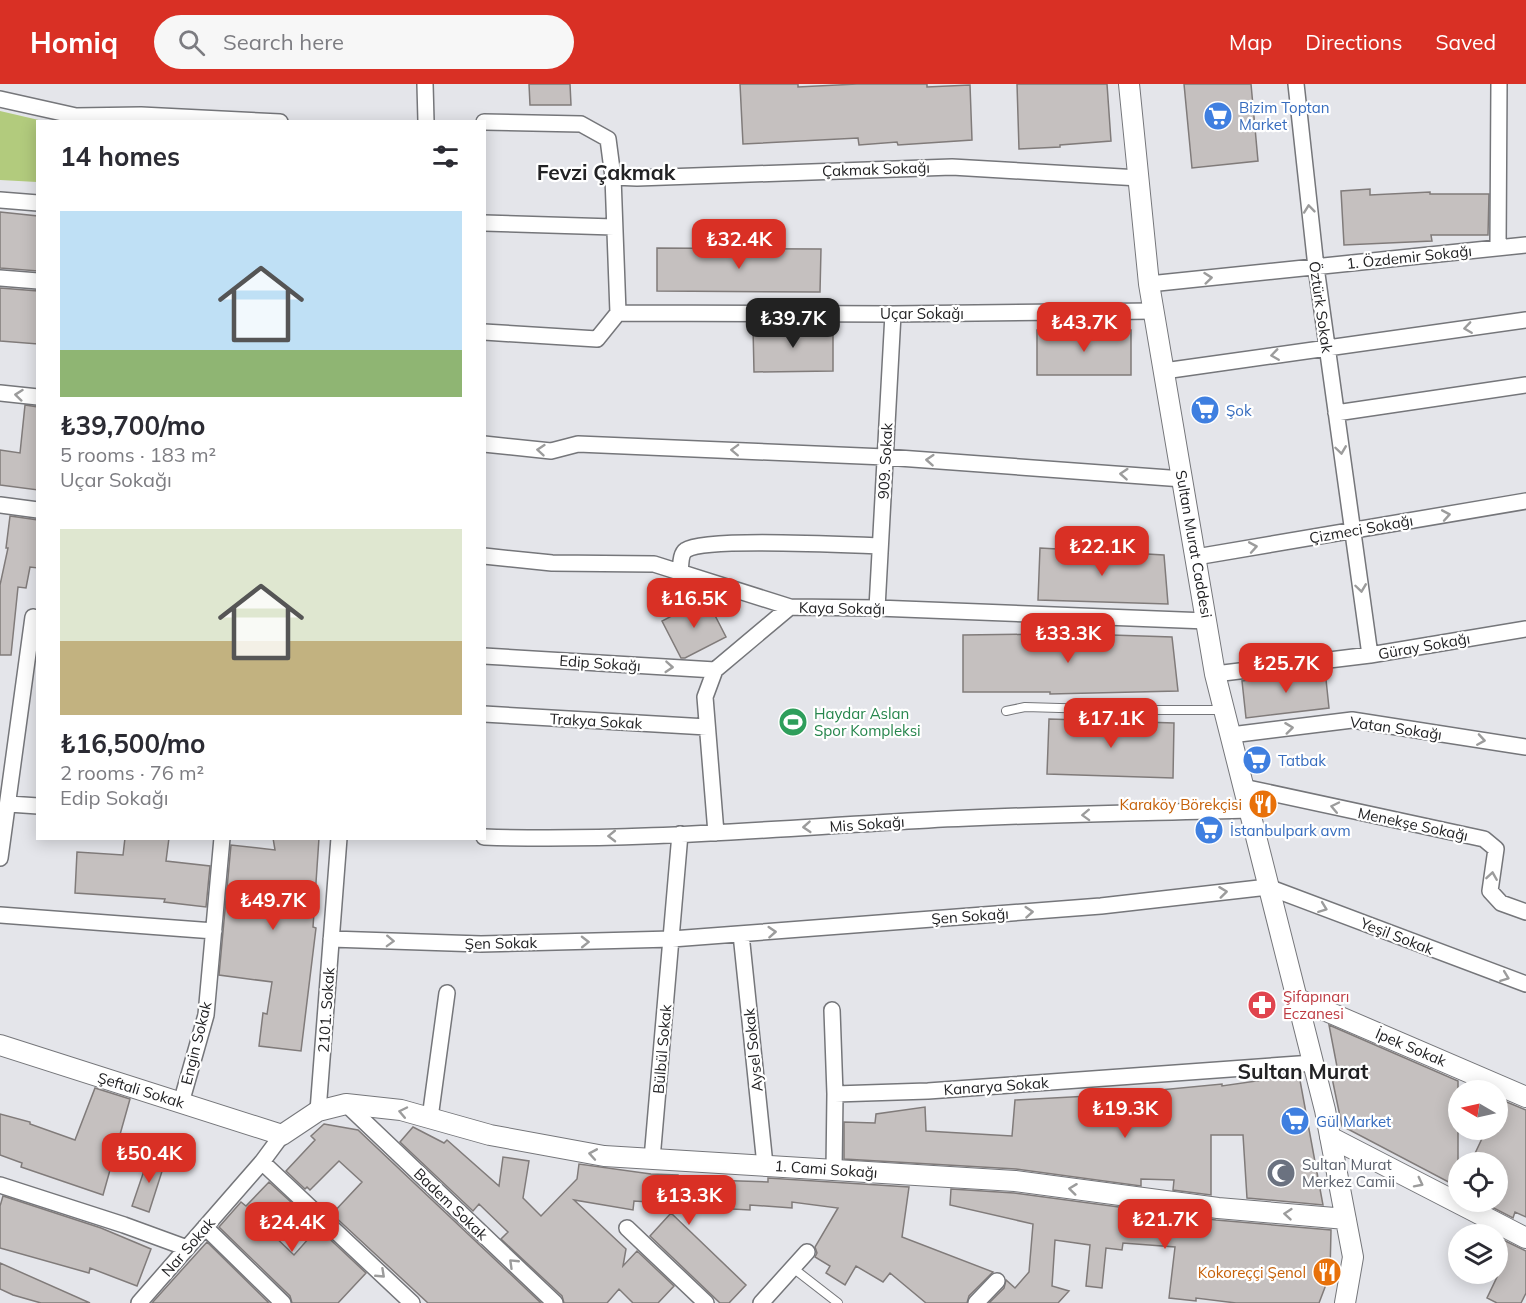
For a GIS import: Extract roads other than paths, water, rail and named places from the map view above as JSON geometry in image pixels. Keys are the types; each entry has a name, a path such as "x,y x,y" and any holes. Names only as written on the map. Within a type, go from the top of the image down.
{"street":[{"path":"425,84 426,120"},
{"name":"Sultan Murat Caddesi","path":"1129,84 1149,284 1215,674 1330,1137 1353,1257 1345,1303"},
{"name":"Öztürk Sokak","path":"1296,84 1316,267 1370,655"},
{"path":"1498,247 1499,84"},
{"path":"0,99 76,119 141,115 240,120"},
{"path":"486,122 581,124 608,139 613,177 618,313 597,339 486,332"},
{"name":"Çakmak Sokağı","path":"613,177 952,166 1138,178"},
{"path":"0,200 36,203"},
{"path":"486,223 614,227"},
{"name":"1. Özdemir Sokağı","path":"1149,284 1526,245"},
{"path":"0,278 36,281"},
{"name":"Uçar Sokağı","path":"618,313 893,314 1155,311"},
{"name":"909. Sokak","path":"877,608 893,314"},
{"path":"1164,371 1526,320"},
{"path":"1336,413 1526,385"},
{"path":"0,393 36,397"},
{"path":"486,444 551,451 578,444 885,456 1183,479"},
{"name":"Çizmeci Sokağı","path":"1196,557 1526,501"},
{"path":"0,506 36,510"},
{"path":"680,572 683,554 686,550 704,544 880,546"},
{"name":"Kaya Sokağı","path":"486,556 552,563 654,564 790,607 877,608 1207,621"},
{"path":"716,833 705,697 716,670 790,607"},
{"path":"0,858 32,676 35,618"},
{"name":"Güray Sokağı","path":"1215,674 1370,655 1526,629"},
{"name":"Edip Sokağı","path":"486,656 716,670"},
{"name":"Trakya Sokak","path":"486,714 707,727"},
{"name":"Vatan Sokağı","path":"1231,735 1352,720 1526,747"},
{"name":"Menekşe Sokağı","path":"1244,787 1484,839 1496,849 1490,891 1501,903 1526,912"},
{"path":"9,804 36,806"},
{"name":"Mis Sokağı","path":"486,837 716,833 930,820 1249,810"},
{"name":"Bülbül Sokak","path":"652,1159 680,834"},
{"name":"Engin Sokak","path":"181,1103 206,1015 222,840"},
{"name":"2101. Sokak","path":"318,1111 339,840"},
{"name":"Şen Sokağı","path":"672,939 1101,906 1268,887"},
{"name":"Yeşil Sokak","path":"1268,887 1526,984"},
{"path":"0,915 213,931"},
{"name":"Aysel Sokak","path":"741,934 765,1165"},
{"name":"Şen Sokak","path":"331,939 481,944 672,939"},
{"path":"430,1118 447,993"},
{"name":"İpek Sokak","path":"1296,998 1526,1097"},
{"path":"832,1010 835,1094 834,1170"},
{"name":"Şeftali Sokak","path":"0,1045 282,1135"},
{"name":"Kanarya Sokak","path":"835,1094 928,1091 1313,1063"},
{"name":"1. Cami Sokağı","path":"282,1135 318,1111 346,1104 401,1110 490,1135 604,1156 1015,1181 1218,1208 1346,1220"},
{"name":"Badem Sokak","path":"346,1104 555,1303"},
{"name":"Nar Sokak","path":"139,1303 262,1162 282,1135"},
{"path":"1330,1137 1526,1238"},
{"path":"262,1162 412,1303"},
{"path":"0,1185 187,1248"},
{"path":"205,1227 284,1303"},
{"path":"627,1228 706,1303"},
{"path":"761,1303 807,1252"},
{"path":"976,1303 997,1281"}],"lane":[{"path":"1006,711 1026,707 1224,710"},
{"path":"793,1268 838,1303"}],"place":[{"name":"Bizim Toptan Market","path":"1218,116"},
{"name":"Şok","path":"1205,410"},
{"name":"Haydar Aslan Spor Kompleksi","path":"793,722"},
{"name":"Tatbak","path":"1257,760"},
{"name":"Karaköy Börekçisi","path":"1263,804"},
{"name":"İstanbulpark avm","path":"1209,830"},
{"name":"Şifapınarı Eczanesi","path":"1262,1005"},
{"name":"Gül Market","path":"1295,1121"},
{"name":"Sultan Murat Merkez Camii","path":"1281,1173"},
{"name":"Kokoreççi Şenol","path":"1327,1272"}],"district":[{"name":"Fevzi Çakmak","path":"606,172"},
{"name":"Sultan Murat","path":"1303,1071"}]}
